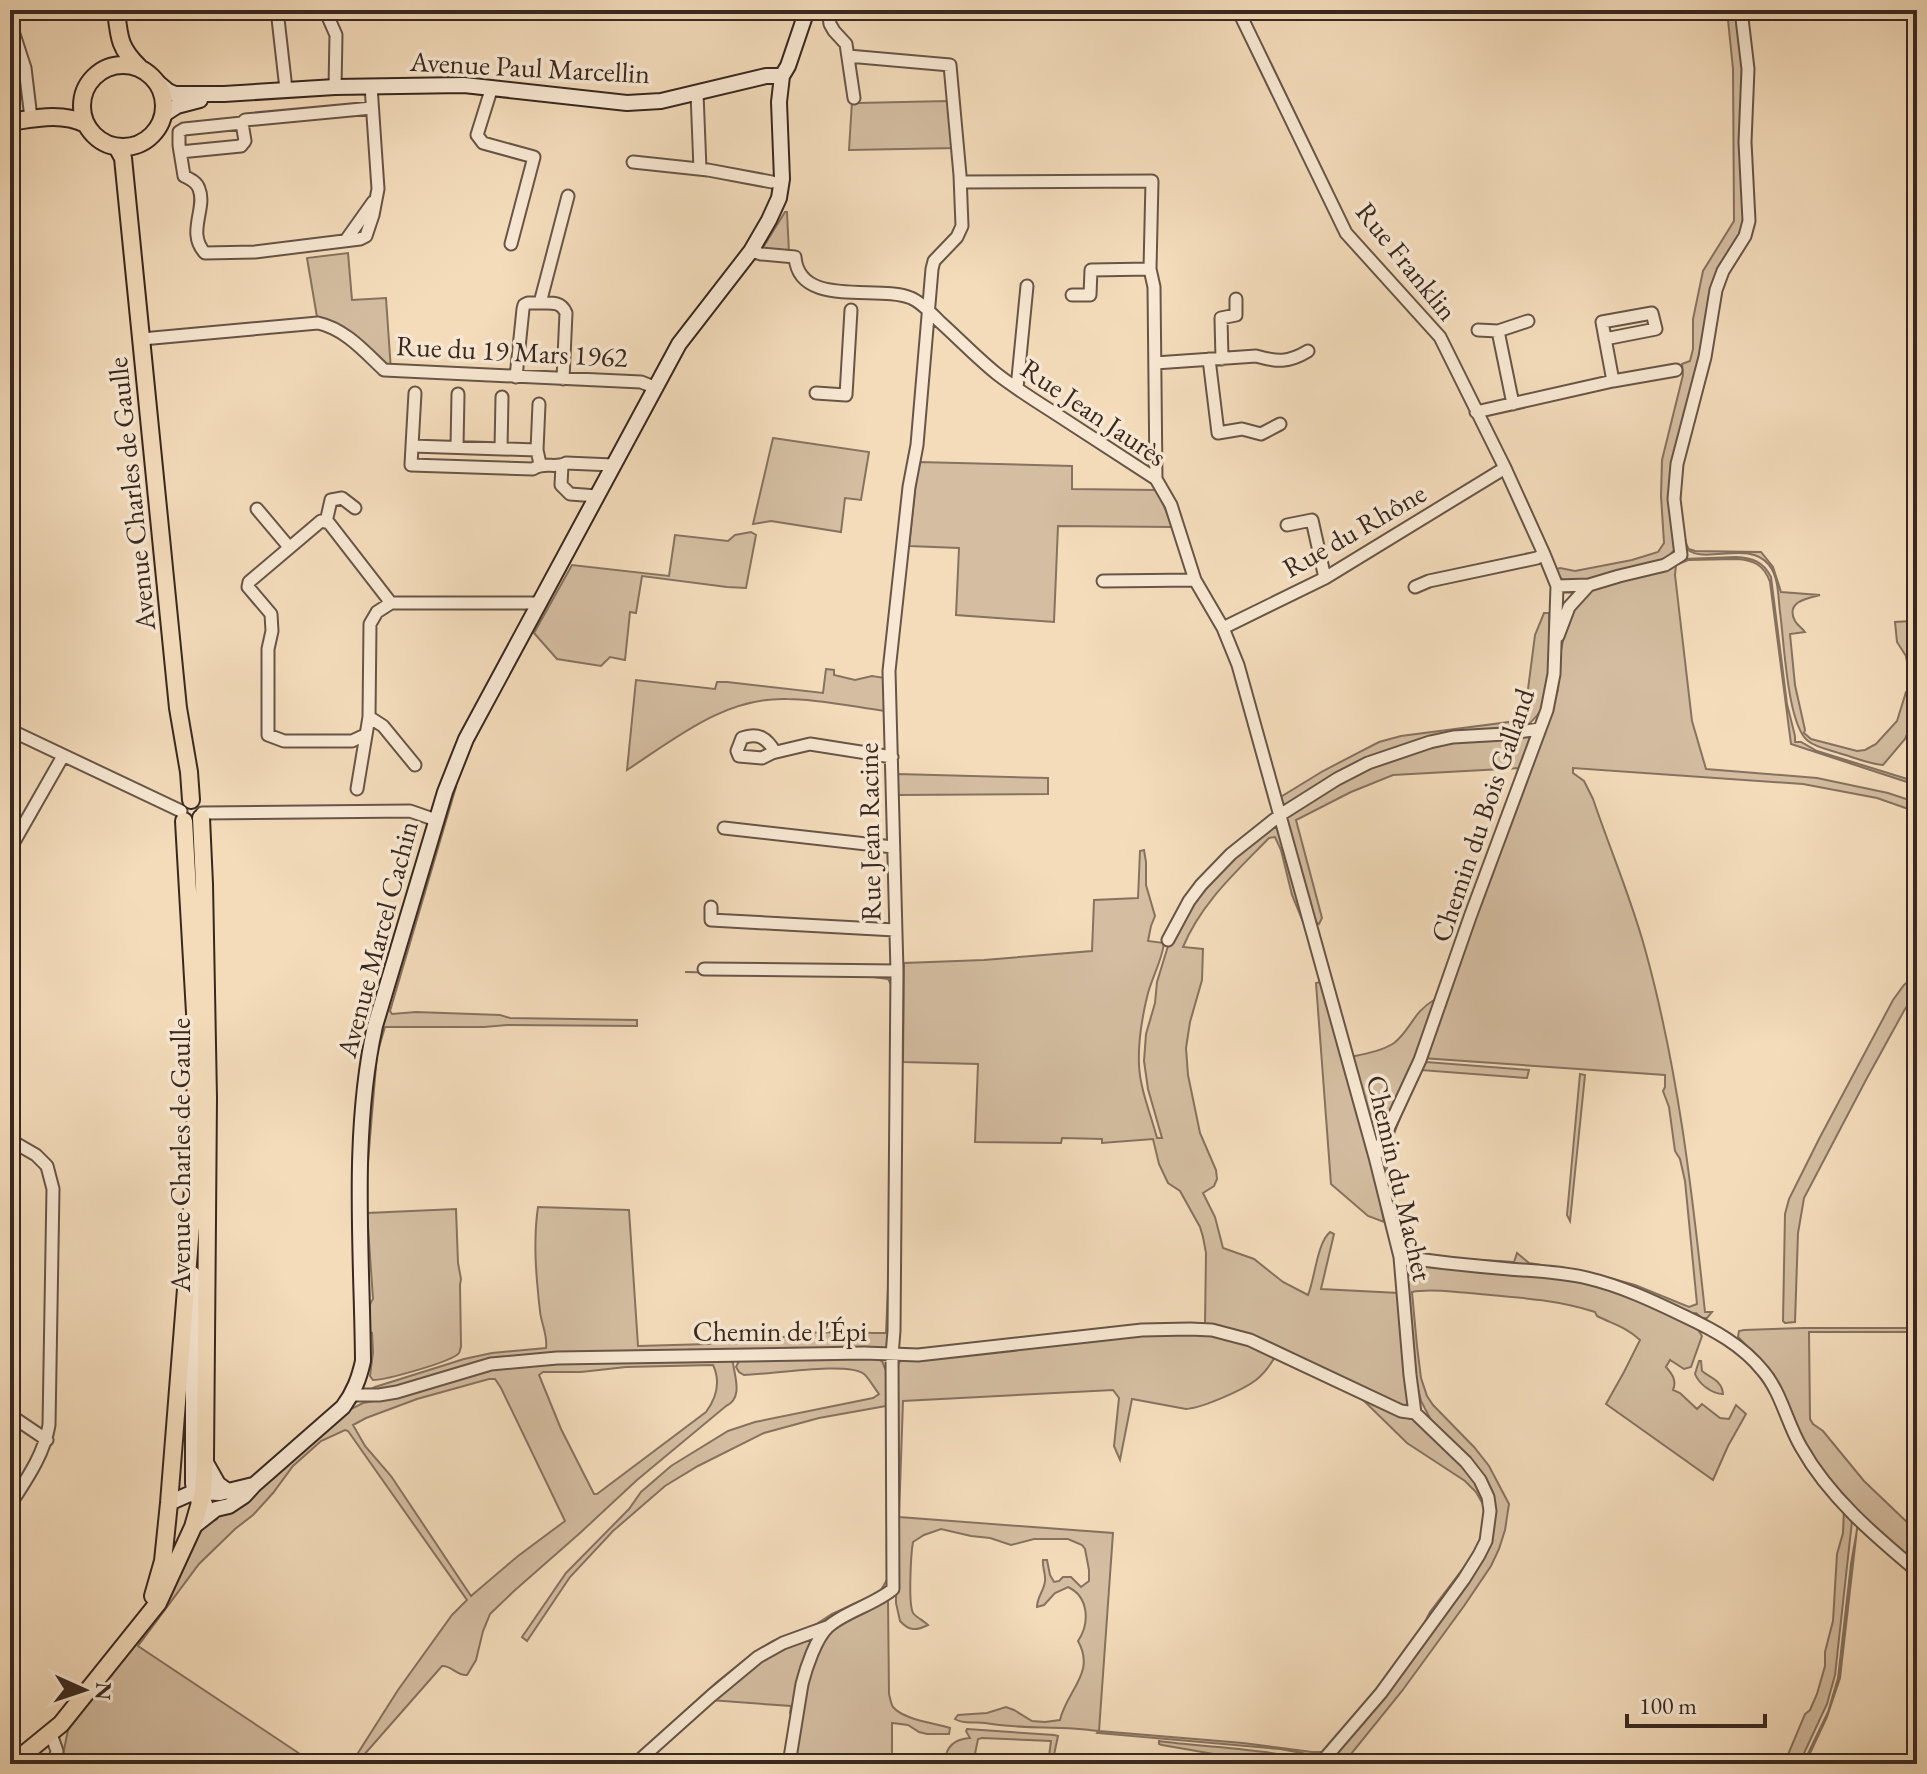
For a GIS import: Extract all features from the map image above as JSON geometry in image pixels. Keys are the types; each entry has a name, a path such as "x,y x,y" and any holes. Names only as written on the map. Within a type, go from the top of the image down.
{"main road":[{"path":"87,86 82,98 86,124 107,145 125,146 151,137 158,128 163,115 163,98 156,81 125,54 116,10"},
{"path":"107,68 114,55 118,29"},
{"path":"10,122 59,111 71,105 95,75 107,68 129,65 140,68"},
{"path":"31,118 60,116 86,124"},
{"name":"Avenue Charles de Gaulle","path":"125,146 125,182 178,708 189,772 192,813 195,1144 169,1503"},
{"name":"Avenue Charles de Gaulle","path":"192,813 204,884 208,1098 205,1461 199,1495"},
{"path":"12,1764 61,1724 158,1603 193,1527 199,1495"},
{"path":"144,1620 163,1561 169,1503"}],"street":[{"path":"277,10 286,89"},
{"path":"325,10 336,35 335,87"},
{"name":"Avenue Marcel Cachin","path":"193,1527 216,1509 229,1506 244,1496 343,1407 359,1380 363,1361 361,1146 368,1064 375,1026 445,792 466,739 654,387 679,344 751,251 769,220 779,198 782,179 779,102 782,76 807,10"},
{"path":"828,10 830,24 846,44 854,98"},
{"name":"Rue Franklin","path":"1238,10 1346,233 1440,337 1505,468 1557,586"},
{"path":"1557,586 1589,585 1665,565 1681,555 1674,499 1677,464 1705,357 1716,290 1723,271 1745,236 1749,221 1745,142 1748,69 1741,10"},
{"path":"10,22 25,68 31,118"},
{"name":"Rue Jean Racine","path":"828,1627 893,1589 892,1355 897,971 889,671 909,487 917,445 932,269 934,261 957,237 962,226 950,65 848,56"},
{"name":"Avenue Paul Marcellin","path":"156,81 175,94 464,85 627,103 661,101 766,76 782,76"},
{"path":"371,86 378,189 366,236 361,241 346,240 255,252 205,253 198,246 199,189 194,181 184,176 179,132 242,123 245,120 372,108"},
{"path":"492,87 477,135 483,143 534,157 511,244"},
{"path":"697,93 700,169"},
{"name":"Avenue Paul Marcellin","path":"163,115 177,106 224,94"},
{"path":"180,155 241,146 245,141 242,123"},
{"path":"633,162 700,169 772,182"},
{"path":"961,182 1152,181 1150,269 1154,287 1156,479"},
{"path":"540,303 568,196"},
{"path":"346,240 376,198"},
{"name":"Rue Jean Jaurès","path":"751,251 795,257 795,266 808,282 851,301 898,295 912,298 997,374 1156,479 1171,505 1195,580 1223,628 1238,665 1280,815"},
{"path":"1072,295 1090,295 1091,270 1150,269"},
{"path":"1017,388 1027,286"},
{"path":"1236,299 1236,315 1221,318 1216,359 1218,433 1242,429 1261,434 1280,424"},
{"path":"816,393 846,395 851,301"},
{"path":"516,377 524,305 540,303 559,304 566,313 563,379"},
{"path":"1478,330 1498,331 1528,321"},
{"name":"Rue du 19 Mars 1962","path":"142,339 318,323 350,338 384,370 641,382 654,387"},
{"path":"1498,331 1513,404"},
{"path":"1605,339 1613,381"},
{"path":"1155,363 1256,356 1283,361 1308,351"},
{"path":"1476,412 1676,370"},
{"path":"415,393 411,465 533,469 540,464 613,465"},
{"path":"457,447 458,394"},
{"path":"501,449 502,397"},
{"path":"539,404 537,450 540,464"},
{"path":"412,446 537,450"},
{"path":"562,465 561,485 570,494 597,496"},
{"name":"Rue du Rhône","path":"1223,628 1325,578 1505,468"},
{"path":"326,522 331,500 342,498 355,508"},
{"path":"257,509 289,547"},
{"path":"1287,525 1312,520 1325,578"},
{"path":"365,735 352,741 284,741 268,735 271,614 248,587 249,582 321,521 329,523 391,603"},
{"path":"1415,587 1544,554"},
{"path":"1103,581 1195,580"},
{"path":"1555,644 1569,607 1589,585"},
{"name":"Chemin du Bois Galland","path":"1375,1157 1420,1060 1551,697 1557,586"},
{"path":"357,789 369,717 370,624 377,612 391,603 538,603"},
{"path":"369,717 383,726 415,765"},
{"path":"1168,940 1189,901 1231,854 1280,815 1337,779 1368,763 1430,742 1539,729"},
{"path":"10,730 192,813 410,811 436,820"},
{"path":"775,752 810,744 892,757"},
{"path":"10,849 63,756"},
{"name":"Chemin du Machet","path":"1280,815 1400,1257 1415,1413"},
{"path":"724,828 893,847"},
{"path":"711,907 711,920 895,930"},
{"path":"704,969 897,971"},
{"path":"10,1140 36,1155 47,1166 53,1189 50,1417 47,1440 10,1505"},
{"name":"Avenue Charles de Gaulle","path":"191,1226 199,1495"},
{"path":"1400,1257 1587,1278 1617,1286 1708,1327 1740,1348 1764,1372 1774,1387 1794,1434 1817,1472 1855,1518 1917,1571"},
{"name":"Chemin de l'Épi","path":"352,1395 397,1392 491,1364 557,1358 864,1353 918,1355 1142,1330 1212,1330 1250,1340 1401,1411 1415,1413"},
{"path":"1320,1764 1381,1693 1464,1579 1486,1541 1490,1511 1480,1480 1466,1462 1415,1413"},
{"path":"10,1415 47,1440"},
{"path":"205,1461 218,1484 229,1492"},
{"name":"Avenue Marcel Cachin","path":"169,1503 254,1485"},
{"path":"199,1495 216,1509"},
{"path":"635,1764 758,1657 783,1643 828,1627"},
{"path":"789,1764 805,1673 828,1627"},
{"path":"51,1734 57,1751 54,1764"},
{"path":"10,1752 28,1752"}],"shaded area":[{"path":"1727,10 1738,10 1743,50 1745,225 1725,259 1703,358 1686,413 1675,549 1666,560 1594,579 1566,582 1558,576 1557,569 1575,571 1632,560 1658,552 1664,543 1662,460 1683,375 1682,364 1690,361 1693,349 1693,319 1703,271 1734,221 1733,69"},
{"path":"857,100 858,103 948,101 956,148 849,150 852,101"},
{"path":"785,212 789,252 762,249"},
{"path":"348,253 352,300 386,298 391,371 350,338 318,323 307,258"},
{"path":"773,438 869,452 861,500 845,498 841,532 771,521 753,524"},
{"path":"918,462 1072,466 1072,489 1157,490 1173,527 1058,526 1054,622 956,615 959,548 909,546"},
{"path":"1679,486 1683,529 1689,549 1761,552 1773,567 1781,592 1820,595 1795,605 1795,621 1805,632 1790,634 1804,733 1811,739 1857,751 1865,750 1876,744 1897,721 1906,692 1912,690 1906,656 1897,642 1895,622 1912,621 1914,599 1917,599 1917,709 1905,739 1883,765 1820,747 1808,741 1801,732 1791,700 1775,575 1760,557 1737,553 1701,554 1691,552 1684,546 1678,508"},
{"path":"751,532 756,535 746,588 642,576 636,613 630,612 625,660 610,657 601,666 557,659 534,633 572,565 669,576 675,535 728,541 735,535"},
{"path":"1742,557 1756,561 1768,572 1771,577 1787,704 1795,742 1917,782 1917,812 1877,798 1803,784 1573,768 1573,773 1584,781 1593,799 1633,911 1657,994 1682,1129 1705,1312 1712,1312 1707,1318 1636,1291 1413,1253 1402,1244 1384,1175 1391,1133 1420,1063 1529,1070 1527,1078 1421,1070 1392,1139 1387,1168 1388,1190 1403,1239 1415,1250 1449,1258 1514,1262 1517,1253 1529,1263 1595,1274 1635,1285 1689,1307 1697,1304 1685,1181 1675,1151 1669,1107 1663,1091 1665,1075 1422,1058 1553,708 1570,612 1594,587 1683,559","holes":["1688,560 1753,562 1761,568 1770,582 1791,744 1913,784 1912,801 1817,778 1706,769 1692,721 1676,565"]},
{"path":"1544,613 1549,613 1549,682 1545,702 1525,727 1428,737 1289,807 1281,808 1279,798 1379,742 1401,736 1524,720 1535,635"},
{"path":"826,669 834,670 834,675 855,680 872,676 885,678 885,711 799,699 764,700 722,712 702,722 627,770 636,680 715,689 717,682 727,682 823,693"},
{"path":"1530,737 1520,768 1393,775 1296,820 1322,918 1319,924 1313,920 1286,816 1359,770 1429,746 1458,740"},
{"path":"897,774 1048,778 1048,794 898,795"},
{"path":"453,786 456,787 390,1011 392,1014 416,1012 510,1018 637,1020 637,1026 385,1027 377,1054 368,1162 377,1043"},
{"path":"1278,822 1374,1172 1384,1222 1368,1216 1331,1184 1316,983 1321,982 1275,837 1269,838 1221,888 1200,916 1183,947 1203,949 1202,980 1186,1048 1188,1075 1200,1133 1216,1170 1214,1186 1203,1193 1215,1217 1223,1248 1254,1259 1283,1282 1308,1295 1319,1252 1330,1232 1334,1234 1321,1289 1399,1293 1410,1401 1405,1407 1205,1324 1206,1253 1203,1237 1180,1191 1168,1183 1153,1139 1102,1143 1102,1139 1062,1138 1061,1143 975,1142 978,1064 903,1062 904,963 1092,951 1094,900 1138,898 1140,851 1144,850 1146,885 1155,916 1148,941 1164,943 1145,1005 1139,1065 1157,1138 1162,1138 1148,1089 1144,1061 1146,1034 1168,946 1209,879"},
{"path":"685,972 892,976 894,1012 892,1332 887,1349 632,1353 489,1360 388,1389 373,1388 464,1359 546,1348 536,1272 538,1207 629,1210 638,1346 779,1339 815,1333 886,1333 890,1241 892,986 888,979 873,977"},
{"path":"1917,974 1917,993 1905,1009 1804,1198 1798,1233 1795,1322 1785,1323 1785,1214 1789,1199 1893,1000"},
{"path":"1434,1000 1415,1059 1382,1129 1370,1126 1350,1057 1394,1043 1421,1010"},
{"path":"1580,1074 1585,1075 1570,1221 1567,1215"},
{"path":"456,1209 461,1279 459,1353 404,1374 373,1380 370,1376 373,1352 369,1315 373,1299 367,1213"},
{"path":"1415,1263 1579,1280 1618,1291 1697,1328 1702,1336 1691,1367 1684,1369 1670,1360 1666,1367 1674,1380 1673,1390 1697,1409 1702,1404 1720,1418 1729,1419 1736,1405 1746,1414 1713,1480 1606,1404 1640,1340 1630,1332 1597,1316 1595,1312 1564,1304 1448,1291 1412,1292 1421,1378 1427,1396 1489,1466 1509,1504 1505,1530 1491,1566 1402,1691 1343,1764 1325,1764 1471,1576 1494,1509 1432,1422 1421,1401 1415,1377 1404,1273"},
{"path":"1917,1328 1917,1332 1809,1332 1810,1419 1864,1481 1917,1534 1917,1568 1886,1543 1816,1466 1787,1400 1759,1358 1738,1337 1739,1331 1744,1330"},
{"path":"1160,1333 1234,1340 1276,1355 1256,1380 1202,1405 1186,1409 1132,1399 1120,1460 1114,1446 1119,1398 1113,1390 903,1401 899,1517 1113,1533 1099,1731 1322,1752 1328,1749 1385,1681 1481,1541 1486,1522 1484,1506 1476,1492 1465,1481 1407,1443 1360,1397 1423,1423 1470,1469 1478,1481 1485,1497 1487,1529 1478,1555 1399,1666 1326,1753 1313,1756 1280,1749 955,1719 958,1715 987,1713 1006,1707 1032,1721 1060,1720 1084,1663 1078,1641 1086,1619 1084,1604 1068,1587 1037,1607 1045,1581 1043,1560 1047,1560 1054,1582 1071,1577 1081,1587 1089,1581 1085,1549 1068,1539 1034,1539 1011,1545 941,1529 924,1535 913,1542 911,1599 913,1613 928,1625 913,1629 900,1621 896,1603 899,1362 907,1358"},
{"path":"872,1357 882,1361 889,1378 890,1583 885,1593 835,1619 776,1643 632,1764 626,1764 753,1653 881,1590 888,1578 886,1406 819,1418 764,1433 665,1486 613,1531 570,1577 527,1641 522,1637 566,1573 629,1509 641,1492 671,1466 728,1431 755,1422 873,1398 879,1394 864,1374 855,1370 744,1375 736,1367 739,1361 754,1358"},
{"path":"711,1359 733,1363 737,1387 731,1402 637,1480 490,1614 476,1660 467,1675 442,1666 356,1764 351,1764 398,1690 452,1615 467,1600 348,1431 321,1441 293,1466 253,1515 199,1564 138,1646 315,1764 61,1764 68,1730 131,1649 201,1528 275,1477 351,1409 460,1375 511,1365","holes":["713,1365 717,1389 706,1412 594,1494 561,1429 539,1375 543,1372 626,1367","495,1379 501,1388 565,1521 471,1596 353,1425 417,1399"]},
{"path":"1699,1361 1702,1371 1718,1382 1723,1394 1710,1390 1700,1381 1695,1374"},
{"path":"1844,1508 1852,1521 1835,1675 1827,1704 1799,1764 1784,1764 1817,1694 1825,1666 1825,1652 1833,1621 1837,1554 1843,1533"},
{"path":"1857,1531 1840,1678 1827,1717 1803,1764 1828,1712 1838,1678"},
{"path":"888,1599 889,1694 892,1706 912,1718 950,1728 949,1734 927,1734 908,1725 892,1723 892,1764 795,1764 804,1695 820,1646 841,1622"},
{"path":"811,1638 813,1642 784,1764 791,1706 709,1700 763,1657"},
{"path":"967,1729 1058,1736 1052,1764 1048,1764 1051,1741 982,1738 978,1739 973,1764 947,1764 949,1747 970,1738"},
{"path":"1159,1741 1261,1751 1307,1764 1271,1764 1162,1745"}]}
